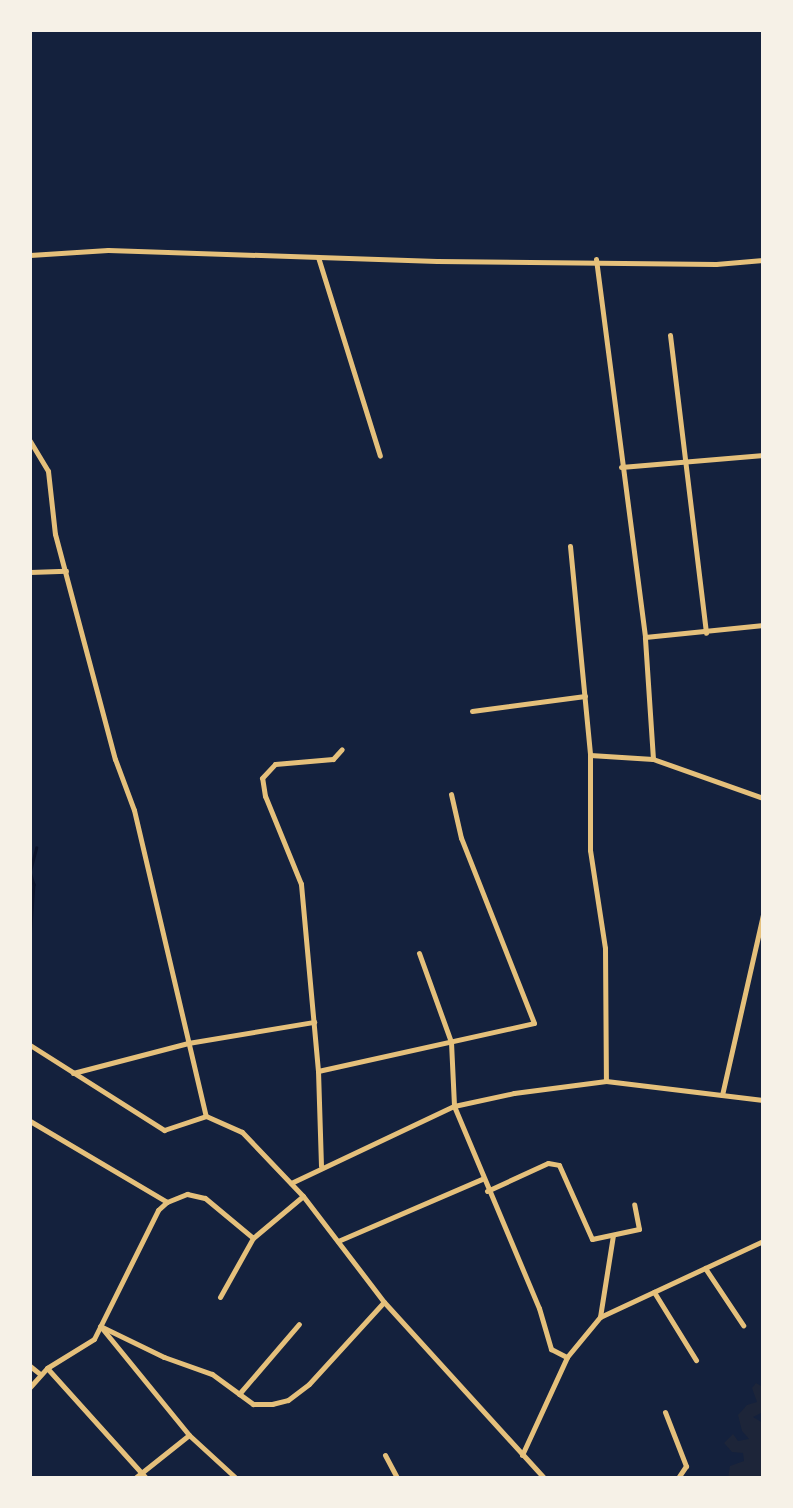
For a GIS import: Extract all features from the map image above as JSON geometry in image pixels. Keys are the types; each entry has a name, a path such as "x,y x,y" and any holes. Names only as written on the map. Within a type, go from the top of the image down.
{"street":[{"path":"30,255 108,250 318,257 596,259 682,264 763,260"},
{"path":"318,257 380,456"},
{"path":"596,259 645,638 653,759"},
{"path":"670,335 706,633"},
{"path":"30,441 48,471 55,534 115,759 134,810 206,1116"},
{"path":"621,467 683,460 763,456"},
{"path":"570,546 590,755 590,850 605,948 606,1081"},
{"path":"30,572 66,571"},
{"path":"645,638 763,625"},
{"path":"472,711 585,696"},
{"path":"321,1166 318,1071 301,884 265,796 262,778 275,764 333,759 342,749"},
{"path":"590,755 653,759 763,798"},
{"path":"318,1071 534,1023 461,838 451,794"},
{"path":"722,1095 763,915"},
{"path":"419,953 451,1041 454,1106 487,1191 539,1308 551,1349 567,1357"},
{"path":"73,1073 188,1044 314,1022"},
{"path":"30,1045 164,1130 206,1116 242,1132 303,1196 384,1302 544,1478"},
{"path":"291,1183 321,1166 454,1106 606,1081 763,1100"},
{"path":"30,1121 167,1202"},
{"path":"487,1191 548,1163 559,1165 592,1239 639,1229 634,1204"},
{"path":"338,1241 482,1179"},
{"path":"30,1387 47,1368 77,1353 94,1339 158,1210 167,1202 187,1194 205,1198 253,1238"},
{"path":"220,1297 253,1238 303,1196"},
{"path":"600,1317 613,1235"},
{"path":"522,1455 567,1357 600,1317 763,1241"},
{"path":"705,1268 743,1325"},
{"path":"654,1292 696,1360"},
{"path":"100,1326 164,1357 212,1374 253,1404 288,1401 333,1361 384,1302"},
{"path":"239,1394 299,1324"},
{"path":"100,1326 189,1435 236,1478"},
{"path":"30,1366 40,1374"},
{"path":"47,1368 144,1475"},
{"path":"665,1412 686,1466 678,1478"},
{"path":"135,1478 144,1475 189,1435"},
{"path":"385,1455 397,1478"}],"shaded area":[{"path":"756,1383 763,1387 763,1412 753,1417 763,1423 763,1478 728,1478 730,1466 744,1461 743,1453 732,1452 724,1443 733,1434 738,1441 749,1439 742,1431 738,1415 747,1405 757,1402 752,1388"}],"waterway":[{"path":"30,871 36,848"},
{"path":"30,872 34,884 30,940"}]}
